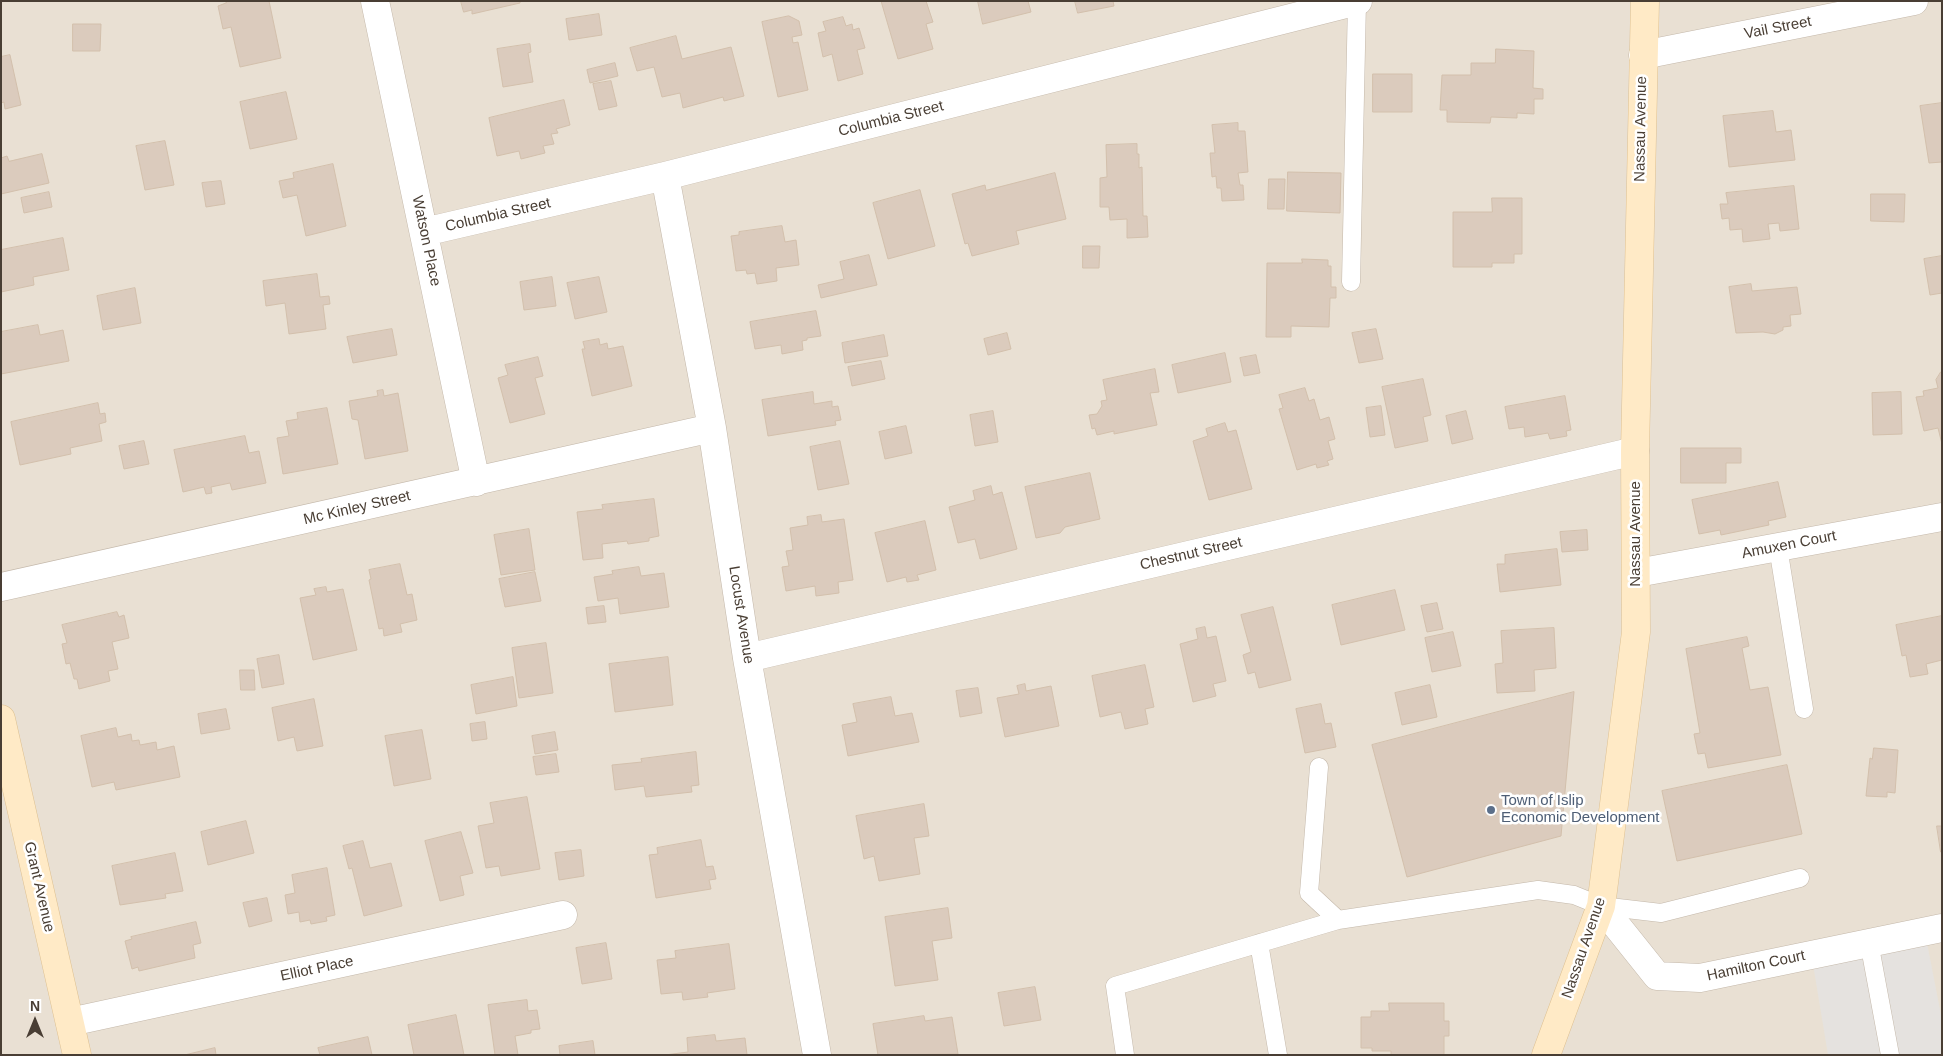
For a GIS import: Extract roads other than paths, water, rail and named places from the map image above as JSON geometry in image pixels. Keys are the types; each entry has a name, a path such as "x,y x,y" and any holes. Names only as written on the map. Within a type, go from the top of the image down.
{"street":[{"name":"Watson Place","path":"375,1 476,482"},
{"name":"Columbia Street","path":"424,232 665,176 1357,1"},
{"name":"Nassau Avenue","path":"1546,1055 1601,906 1636,632 1635,451 1644,1"},
{"name":"Vail Street","path":"1642,55 1914,1"},
{"name":"Locust Avenue","path":"665,176 712,428 747,658 817,1055"},
{"name":"Mc Kinley Street","path":"1,587 712,428"},
{"name":"Chestnut Street","path":"747,658 1635,451"},
{"name":"Amuxen Court","path":"1637,573 1942,517"},
{"name":"Grant Avenue","path":"1,719 77,1055"},
{"name":"Hamilton Court","path":"1601,906 1657,976 1700,978 1942,928"},
{"name":"Elliot Place","path":"70,1022 563,915"}],"lane":[{"path":"1351,282 1357,1"},
{"path":"1778,547 1804,709"},
{"path":"1319,767 1309,893 1338,920"},
{"path":"1125,1055 1115,986 1338,920 1538,890 1574,895 1601,906 1661,913 1800,878"},
{"path":"1869,942 1890,1055"},
{"path":"1259,943 1278,1055"}],"place":[{"name":"Town of Islip Economic Development","path":"1491,810"}]}
